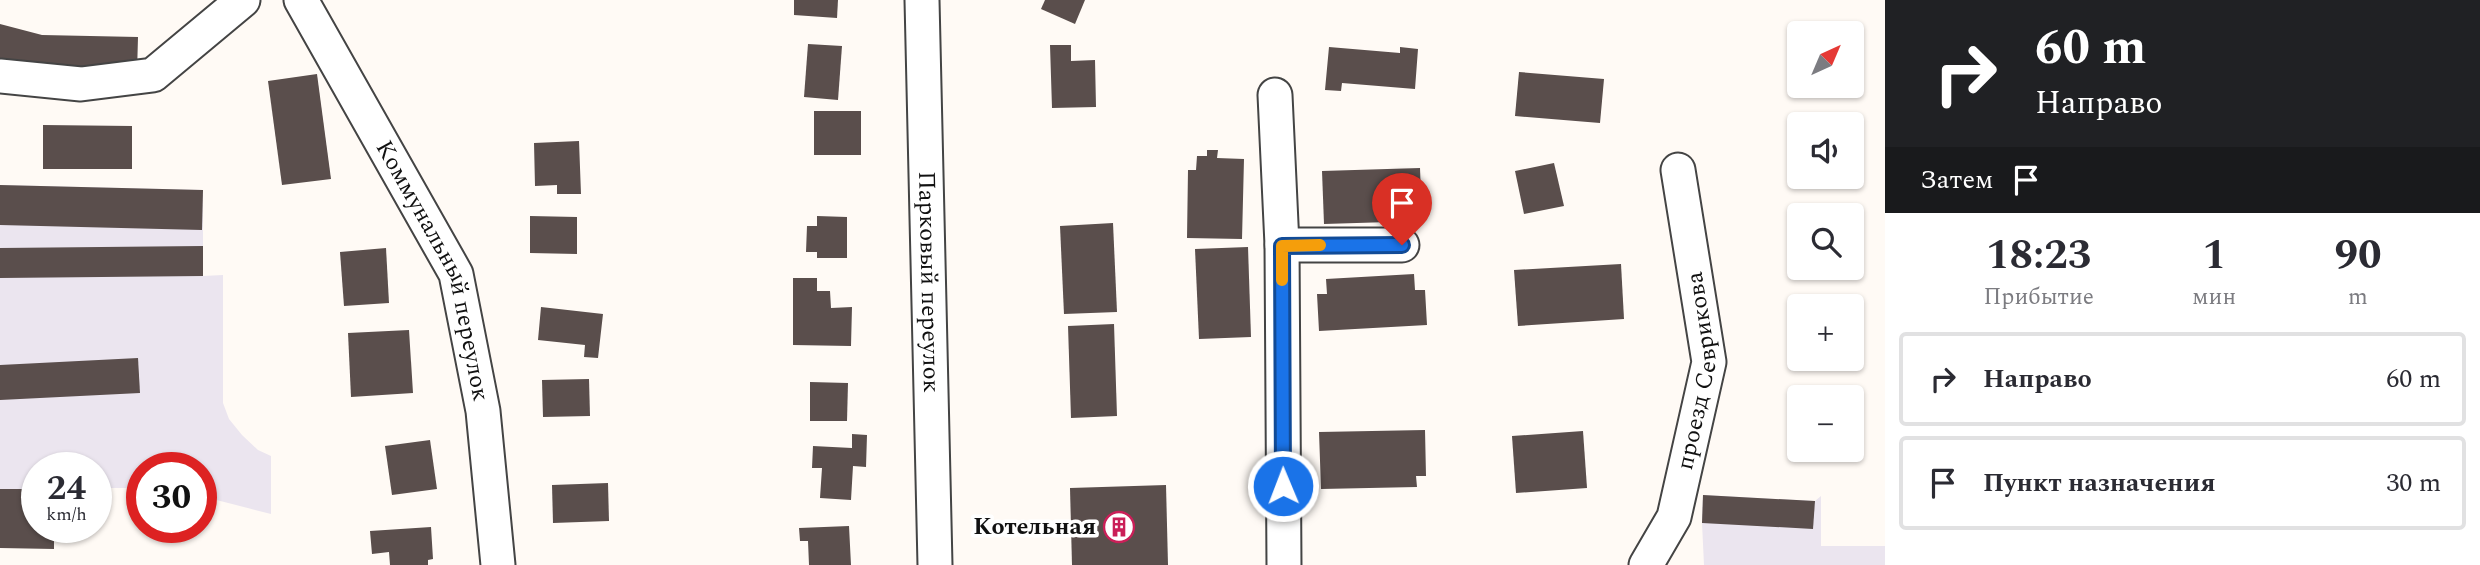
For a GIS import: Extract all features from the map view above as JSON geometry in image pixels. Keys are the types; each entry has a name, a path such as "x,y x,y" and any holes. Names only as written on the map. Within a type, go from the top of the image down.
{"street":[{"path":"0,76 81,84 153,75 243,0"},
{"name":"Коммунальный переулок","path":"301,0 456,274 483,411 498,565"},
{"name":"Парковый переулок","path":"922,0 935,565"},
{"path":"1275,95 1282,246 1284,565"},
{"name":"проезд Севрикова","path":"1646,565 1674,517 1709,362 1678,170"},
{"path":"1282,246 1402,245"}],"shaded area":[{"path":"0,185 203,190 203,276 223,275 223,403 229,419 242,435 258,450 271,456 271,514 217,500 217,452 126,452 126,488 112,488 112,452 21,452 21,489 0,489"},
{"path":"1703,495 1815,501 1821,496 1821,546 1885,546 1885,565 1704,565"}],"building":[{"path":"794,0 838,0 837,18 794,15"},
{"path":"1045,0 1085,0 1075,24 1041,9"},
{"path":"0,24 42,35 138,37 137,73 0,62"},
{"path":"808,44 842,46 838,100 804,97"},
{"path":"1050,45 1071,45 1071,61 1095,60 1096,107 1052,108"},
{"path":"1329,47 1400,53 1400,47 1418,49 1415,89 1342,83 1341,91 1325,90"},
{"path":"1519,72 1604,79 1600,123 1515,116"},
{"path":"317,74 331,179 282,185 268,81"},
{"path":"814,111 861,111 861,155 814,155"},
{"path":"43,125 132,126 132,169 43,169"},
{"path":"579,141 581,194 557,194 557,185 535,186 534,143"},
{"path":"1207,150 1218,150 1217,158 1244,159 1242,239 1187,238 1188,170 1196,170 1197,156 1207,156"},
{"path":"1554,163 1564,206 1524,214 1515,171"},
{"path":"1420,168 1422,221 1324,224 1322,171"},
{"path":"0,185 203,190 202,230 0,225"},
{"path":"530,216 577,217 577,254 530,253"},
{"path":"817,216 847,217 847,258 817,258 817,252 806,252 807,226 817,226"},
{"path":"1113,223 1117,312 1064,314 1060,226"},
{"path":"203,246 203,276 0,278 0,248"},
{"path":"1248,247 1251,337 1199,339 1195,249"},
{"path":"386,248 389,303 344,306 340,252"},
{"path":"1621,264 1624,319 1518,326 1514,270"},
{"path":"1414,274 1415,290 1425,290 1427,325 1319,331 1317,294 1327,294 1326,279"},
{"path":"793,278 817,278 817,291 830,291 831,308 852,307 851,346 793,345"},
{"path":"541,307 603,314 598,358 584,357 585,345 538,340"},
{"path":"1114,324 1117,416 1071,418 1068,326"},
{"path":"409,330 413,393 351,397 348,333"},
{"path":"138,358 140,393 0,400 0,365"},
{"path":"589,379 590,416 543,417 542,380"},
{"path":"810,382 848,383 847,421 810,421"},
{"path":"1425,430 1426,476 1416,476 1417,487 1321,489 1319,432"},
{"path":"1583,431 1587,488 1516,493 1512,436"},
{"path":"852,434 867,435 866,467 853,466 851,500 820,498 822,468 812,468 813,446 852,448"},
{"path":"430,440 437,489 392,495 385,446"},
{"path":"608,483 609,521 553,523 552,485"},
{"name":"Котельная","path":"1166,485 1168,565 1072,565 1070,488"},
{"path":"0,489 21,489 21,543 54,543 54,549 0,548"},
{"path":"1703,495 1815,501 1813,529 1702,523"},
{"path":"849,526 851,565 809,565 808,541 800,541 799,528"},
{"path":"431,527 433,559 428,560 428,565 390,565 389,552 372,554 370,531"}],"slow traffic":[{"path":"1282,280 1282,246 1320,245"}],"place":[{"name":"Котельная","path":"1119,527"}],"route":[{"path":"1283,486 1282,246 1402,245"}]}
